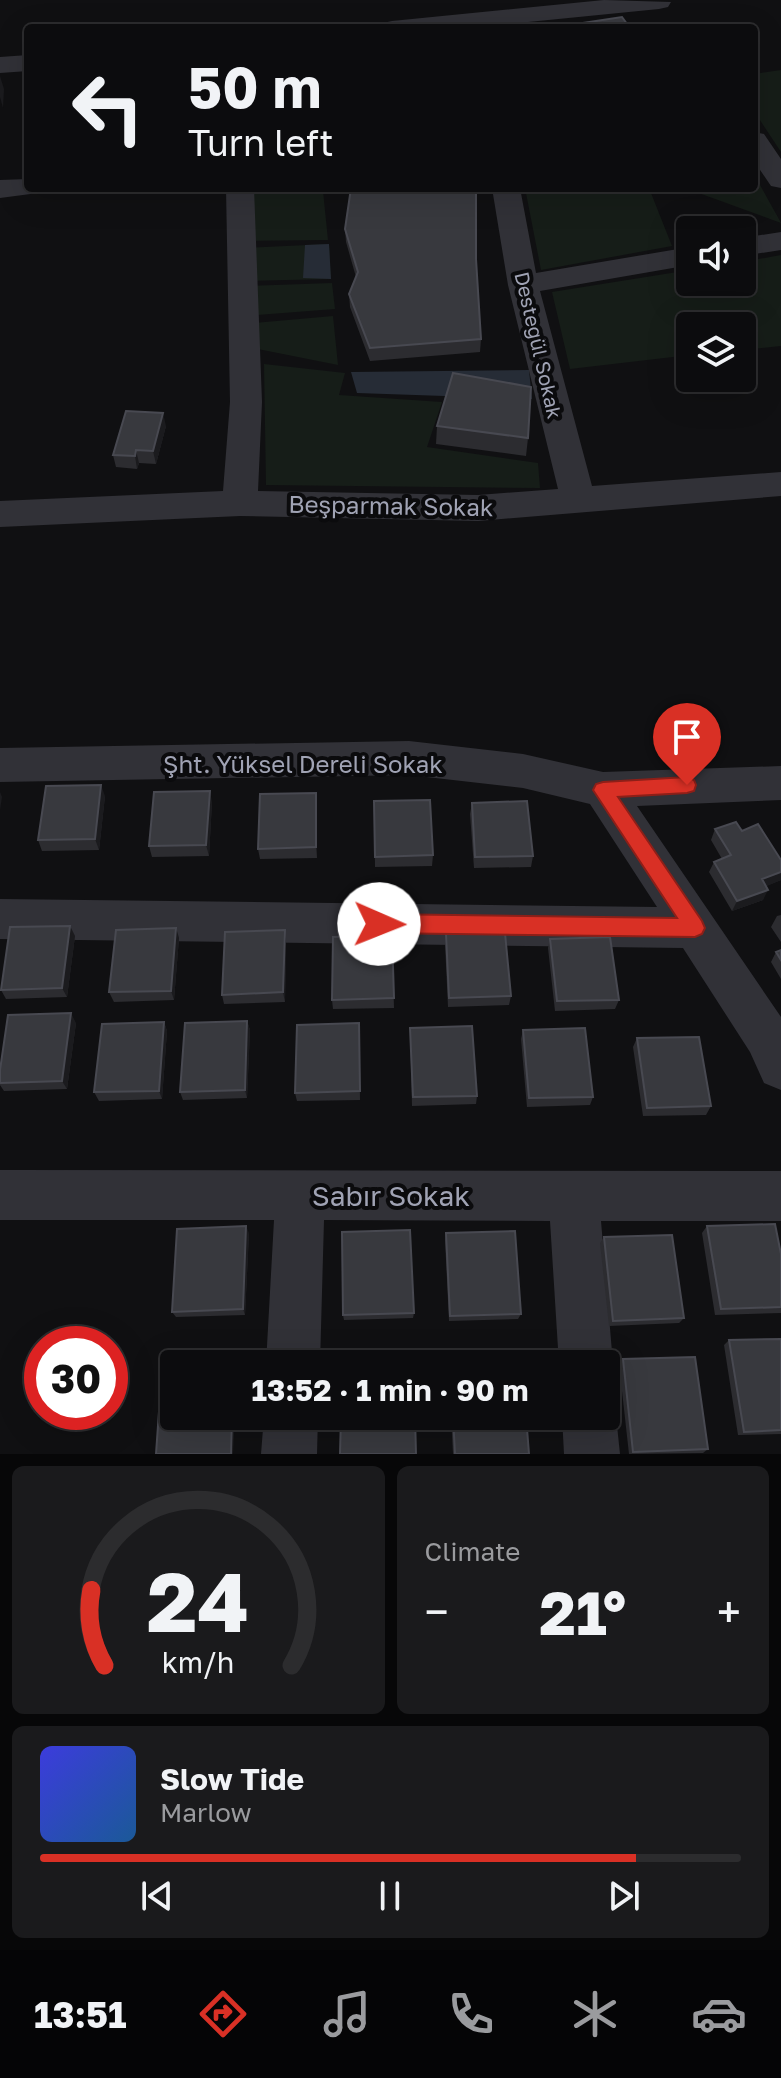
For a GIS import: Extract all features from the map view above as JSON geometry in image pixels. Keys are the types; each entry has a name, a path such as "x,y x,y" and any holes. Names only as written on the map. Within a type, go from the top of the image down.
{"street":[{"path":"469,24 658,1 674,24"},
{"path":"0,65 24,63"},
{"path":"758,146 781,180"},
{"path":"0,189 24,187"},
{"path":"240,192 246,402 240,503"},
{"name":"Destegül Sokak","path":"507,192 523,285 578,500"},
{"path":"756,245 781,241"},
{"path":"523,285 676,258"},
{"name":"Beşparmak Sokak","path":"0,514 240,503 478,508 781,484"},
{"name":"Şht. Yüksel Dereli Sokak","path":"0,765 409,758 523,771 603,790 781,783"},
{"path":"603,790 776,1047"},
{"path":"0,919 695,928"},
{"name":"Sabır Sokak","path":"0,1195 781,1196"},
{"path":"294,1350 300,1195"},
{"path":"574,1195 585,1350"},
{"path":"289,1454 290,1430"},
{"path":"590,1430 592,1454"}],"shaded area":[{"path":"781,70 781,152 758,117 758,73"},
{"path":"758,181 781,223 696,192 758,192"},
{"path":"245,192 323,192 328,240 243,241"},
{"path":"526,192 651,192 672,246 541,270"},
{"path":"329,244 331,279 245,281 242,248"},
{"path":"329,244 331,279 303,278 305,245"},
{"path":"781,255 781,346 756,349 756,312 676,312 676,357 570,369 552,292 676,272 676,296 756,296 756,259"},
{"path":"332,283 335,309 244,316 244,286"},
{"path":"333,316 338,365 243,346 243,324"},
{"path":"264,364 345,373 339,395 442,402 427,447 538,463 540,488 266,485"},
{"path":"529,370 532,399 357,393 351,372"}],"building":[{"path":"622,17 627,24 576,24"},
{"path":"350,192 476,192 481,339 370,348 349,294 358,272 345,229"},
{"path":"453,373 531,387 528,438 437,426"},
{"path":"126,411 163,413 153,451 136,450 135,456 113,455"},
{"path":"101,785 95,839 38,840 46,786"},
{"path":"210,791 206,845 149,846 154,792"},
{"path":"316,793 316,847 258,849 260,794"},
{"path":"430,800 433,855 375,857 374,801"},
{"path":"527,801 533,856 475,857 472,803"},
{"path":"736,822 742,831 758,824 781,860 781,872 762,879 768,890 737,901 714,862 731,855 715,829"},
{"path":"70,926 62,988 1,990 10,927"},
{"path":"176,928 171,991 109,992 116,930"},
{"path":"285,930 283,992 222,995 225,932"},
{"path":"505,933 511,996 449,998 446,934"},
{"path":"392,935 394,998 332,1000 333,937"},
{"path":"610,937 619,1000 557,1001 550,939"},
{"path":"71,1013 62,1081 0,1083 8,1015"},
{"path":"247,1021 245,1090 180,1092 185,1023"},
{"path":"164,1022 159,1091 94,1092 102,1024"},
{"path":"359,1023 360,1091 295,1093 297,1025"},
{"path":"472,1026 477,1096 413,1097 410,1028"},
{"path":"585,1028 593,1097 529,1098 523,1030"},
{"path":"699,1037 711,1106 647,1108 637,1038"},
{"path":"775,1224 781,1254 781,1307 721,1309 707,1226"},
{"path":"246,1226 243,1309 172,1312 177,1229"},
{"path":"410,1230 414,1313 343,1315 342,1232"},
{"path":"515,1231 521,1314 450,1316 446,1233"},
{"path":"672,1235 684,1318 613,1321 604,1237"},
{"path":"781,1339 781,1430 744,1432 729,1340"},
{"path":"695,1357 708,1449 633,1452 623,1359"},
{"path":"160,1397 160,1430 232,1430 231,1454 156,1454"},
{"path":"341,1430 415,1430 416,1454 340,1454"},
{"path":"454,1430 527,1430 529,1454 455,1454"}],"route":[{"path":"379,924 695,928 603,790 687,785"}]}
